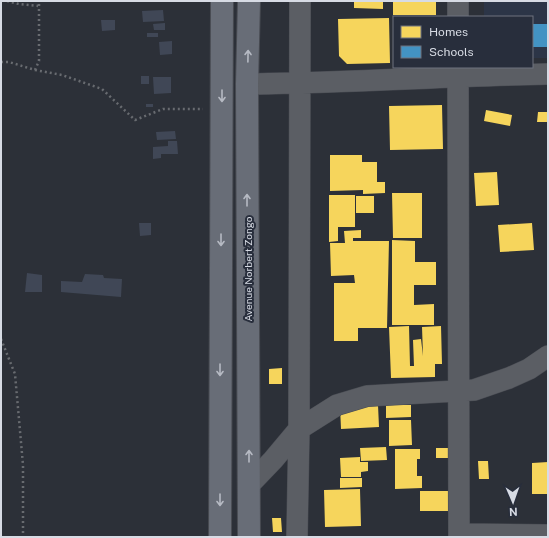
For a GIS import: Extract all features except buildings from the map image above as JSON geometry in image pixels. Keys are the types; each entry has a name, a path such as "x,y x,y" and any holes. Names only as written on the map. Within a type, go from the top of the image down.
{"main road":[{"path":"220,537 222,1"},
{"name":"Avenue Norbert Zongo","path":"249,1 247,84 249,537"}],"street":[{"path":"297,537 299,428 300,1"},
{"path":"458,1 458,16"},
{"path":"247,84 300,84 458,72 548,74"},
{"path":"458,72 460,391 459,536 548,534"},
{"path":"249,485 273,460 299,428 337,405 367,396 474,390 509,378 529,369 547,356"}],"path":[{"path":"7,1 38,6"},
{"path":"35,70 39,61 39,1"},
{"path":"1,62 9,62 35,70 62,75 102,89 135,120 163,109 222,108"},
{"path":"1,339 15,374 23,465 23,537"}],"shaded area":[{"path":"484,1 548,1 548,58 533,58 533,16 484,16"}]}
